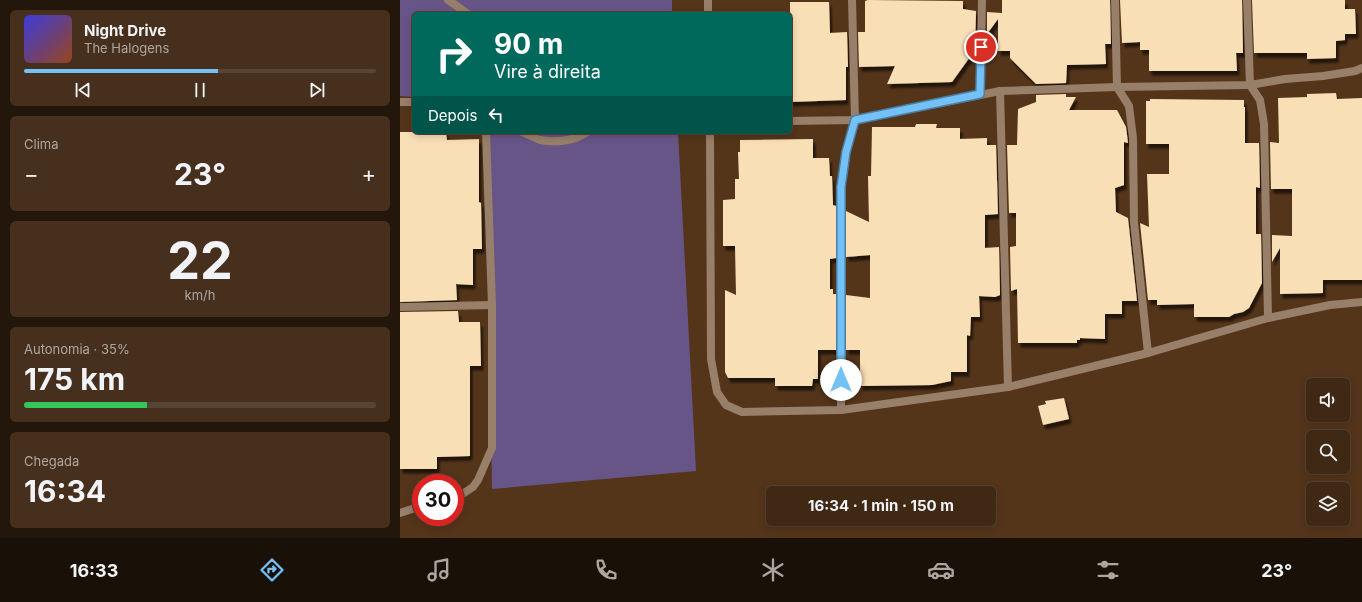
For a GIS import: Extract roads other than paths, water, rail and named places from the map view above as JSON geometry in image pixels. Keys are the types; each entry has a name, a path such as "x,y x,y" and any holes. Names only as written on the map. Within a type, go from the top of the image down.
{"street":[{"path":"448,0 465,12"},
{"path":"708,0 708,12"},
{"path":"841,410 841,187 846,152 855,120 852,0"},
{"path":"980,94 982,0"},
{"path":"1115,0 1117,87 1129,106 1133,138 1134,223 1148,353"},
{"path":"1247,0 1250,85 1260,100 1264,124 1268,318"},
{"path":"792,121 855,120 1000,91 1250,85 1286,79 1336,74 1355,71 1362,68"},
{"path":"1000,91 1008,387"},
{"path":"400,102 412,102"},
{"path":"464,493 474,487 482,473 492,448 492,306 486,134"},
{"path":"526,134 540,140 558,141 584,134"},
{"path":"710,134 711,359 718,392 726,405 742,412 841,410 1008,387 1148,353 1268,318 1330,305 1362,302"},
{"path":"400,307 492,306"},
{"path":"400,512 412,509"}]}
